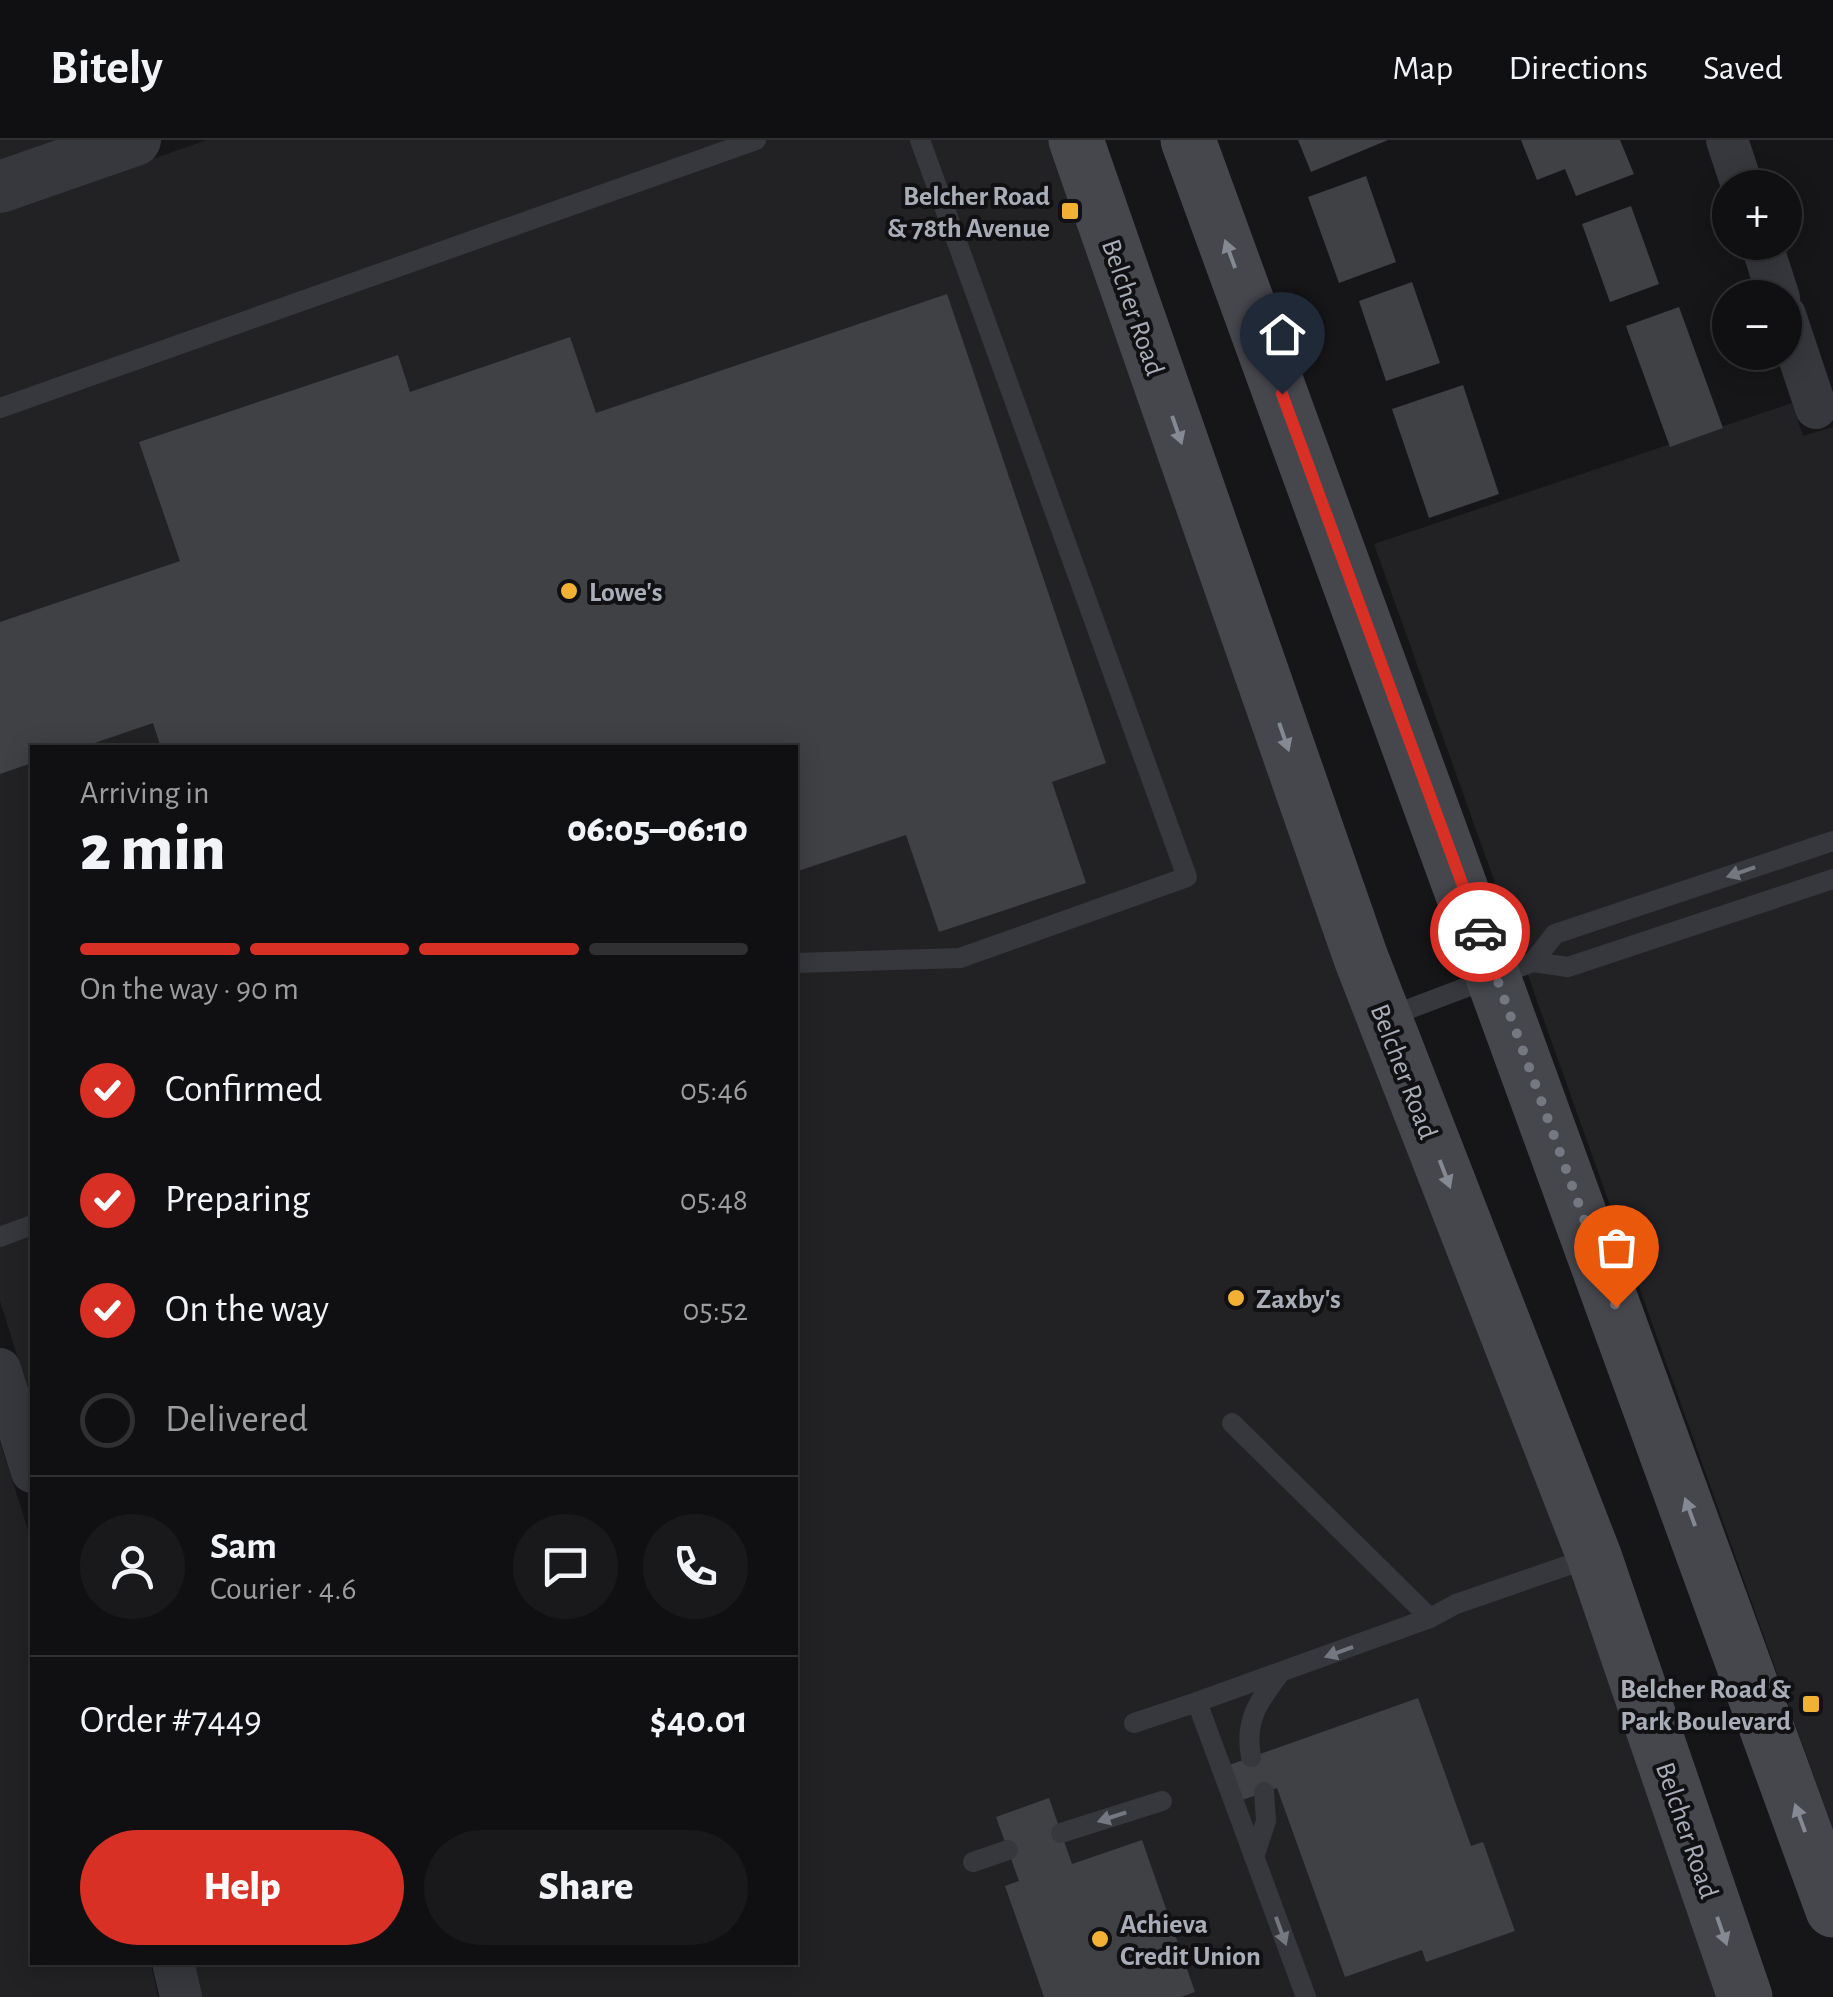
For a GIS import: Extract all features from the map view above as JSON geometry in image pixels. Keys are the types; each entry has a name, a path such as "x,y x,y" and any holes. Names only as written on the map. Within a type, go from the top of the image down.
{"main road":[{"name":"Belcher Road","path":"1076,140 1384,1018 1594,1556 1745,1997"},
{"path":"1188,140 1515,969 1831,1899"}],"street":[{"path":"0,187 135,140"},
{"path":"1727,140 1737,170"},
{"path":"1802,366 1816,408"},
{"path":"0,1369 10,1434 30,1469"},
{"path":"174,1965 180,1997"}],"lane":[{"path":"0,408 756,140"},
{"path":"798,964 960,958 1187,877 920,140"},
{"path":"1515,969 1555,934 1833,841"},
{"path":"1384,1018 1515,969 1568,967 1833,878"},
{"path":"0,1237 30,1226"},
{"path":"1232,1423 1430,1618"},
{"path":"1134,1722 1280,1673 1430,1618 1456,1604 1594,1556"},
{"path":"1251,1756 1248,1738 1252,1710 1280,1673"},
{"path":"1197,1702 1306,1997"},
{"path":"1254,1857 1266,1821 1264,1792"},
{"path":"1062,1833 1162,1802"},
{"path":"973,1862 1008,1850"}],"shaded area":[{"path":"0,140 64,140 0,162"},
{"path":"207,140 1054,140 1574,1564 1723,1997 201,1997 194,1965 798,1965 798,745 30,745 30,1397 0,1301 0,212"},
{"path":"1792,403 1803,436 1833,427 1833,1830 1374,544"},
{"path":"0,1441 30,1537 30,1965 151,1965 158,1997 0,1997"}],"building":[{"path":"1298,140 1388,140 1311,172"},
{"path":"1521,140 1620,140 1634,174 1576,196 1565,169 1537,180"},
{"path":"1366,176 1396,262 1339,283 1308,197"},
{"path":"1631,206 1659,284 1610,302 1582,224"},
{"path":"1412,282 1440,363 1386,381 1359,301"},
{"name":"Lowe's","path":"947,294 1106,763 1052,782 1086,883 939,932 906,835 798,871 798,745 160,745 153,723 89,745 30,745 30,764 0,774 0,622 180,561 139,442 398,355 410,392 570,337 596,413"},
{"path":"1679,307 1723,428 1670,447 1626,326"},
{"path":"1463,385 1499,494 1429,518 1392,409"},
{"path":"1418,1698 1471,1846 1483,1842 1515,1931 1426,1962 1422,1950 1345,1977 1277,1788 1242,1800 1229,1765"},
{"name":"Achieva Credit Union","path":"1049,1798 1072,1864 1142,1840 1195,1992 1181,1997 1044,1997 1005,1886 1019,1881 996,1817"}],"way so far":[{"path":"1480,932 1616,1307"}],"place":[{"name":"Belcher Road & 78th Avenue","path":"1070,211"},
{"name":"Lowe's","path":"569,591"},
{"name":"Zaxby's","path":"1236,1298"},
{"name":"Belcher Road & Park Boulevard","path":"1811,1704"},
{"name":"Achieva Credit Union","path":"1100,1939"}],"route":[{"path":"1282,394 1480,932"}]}
